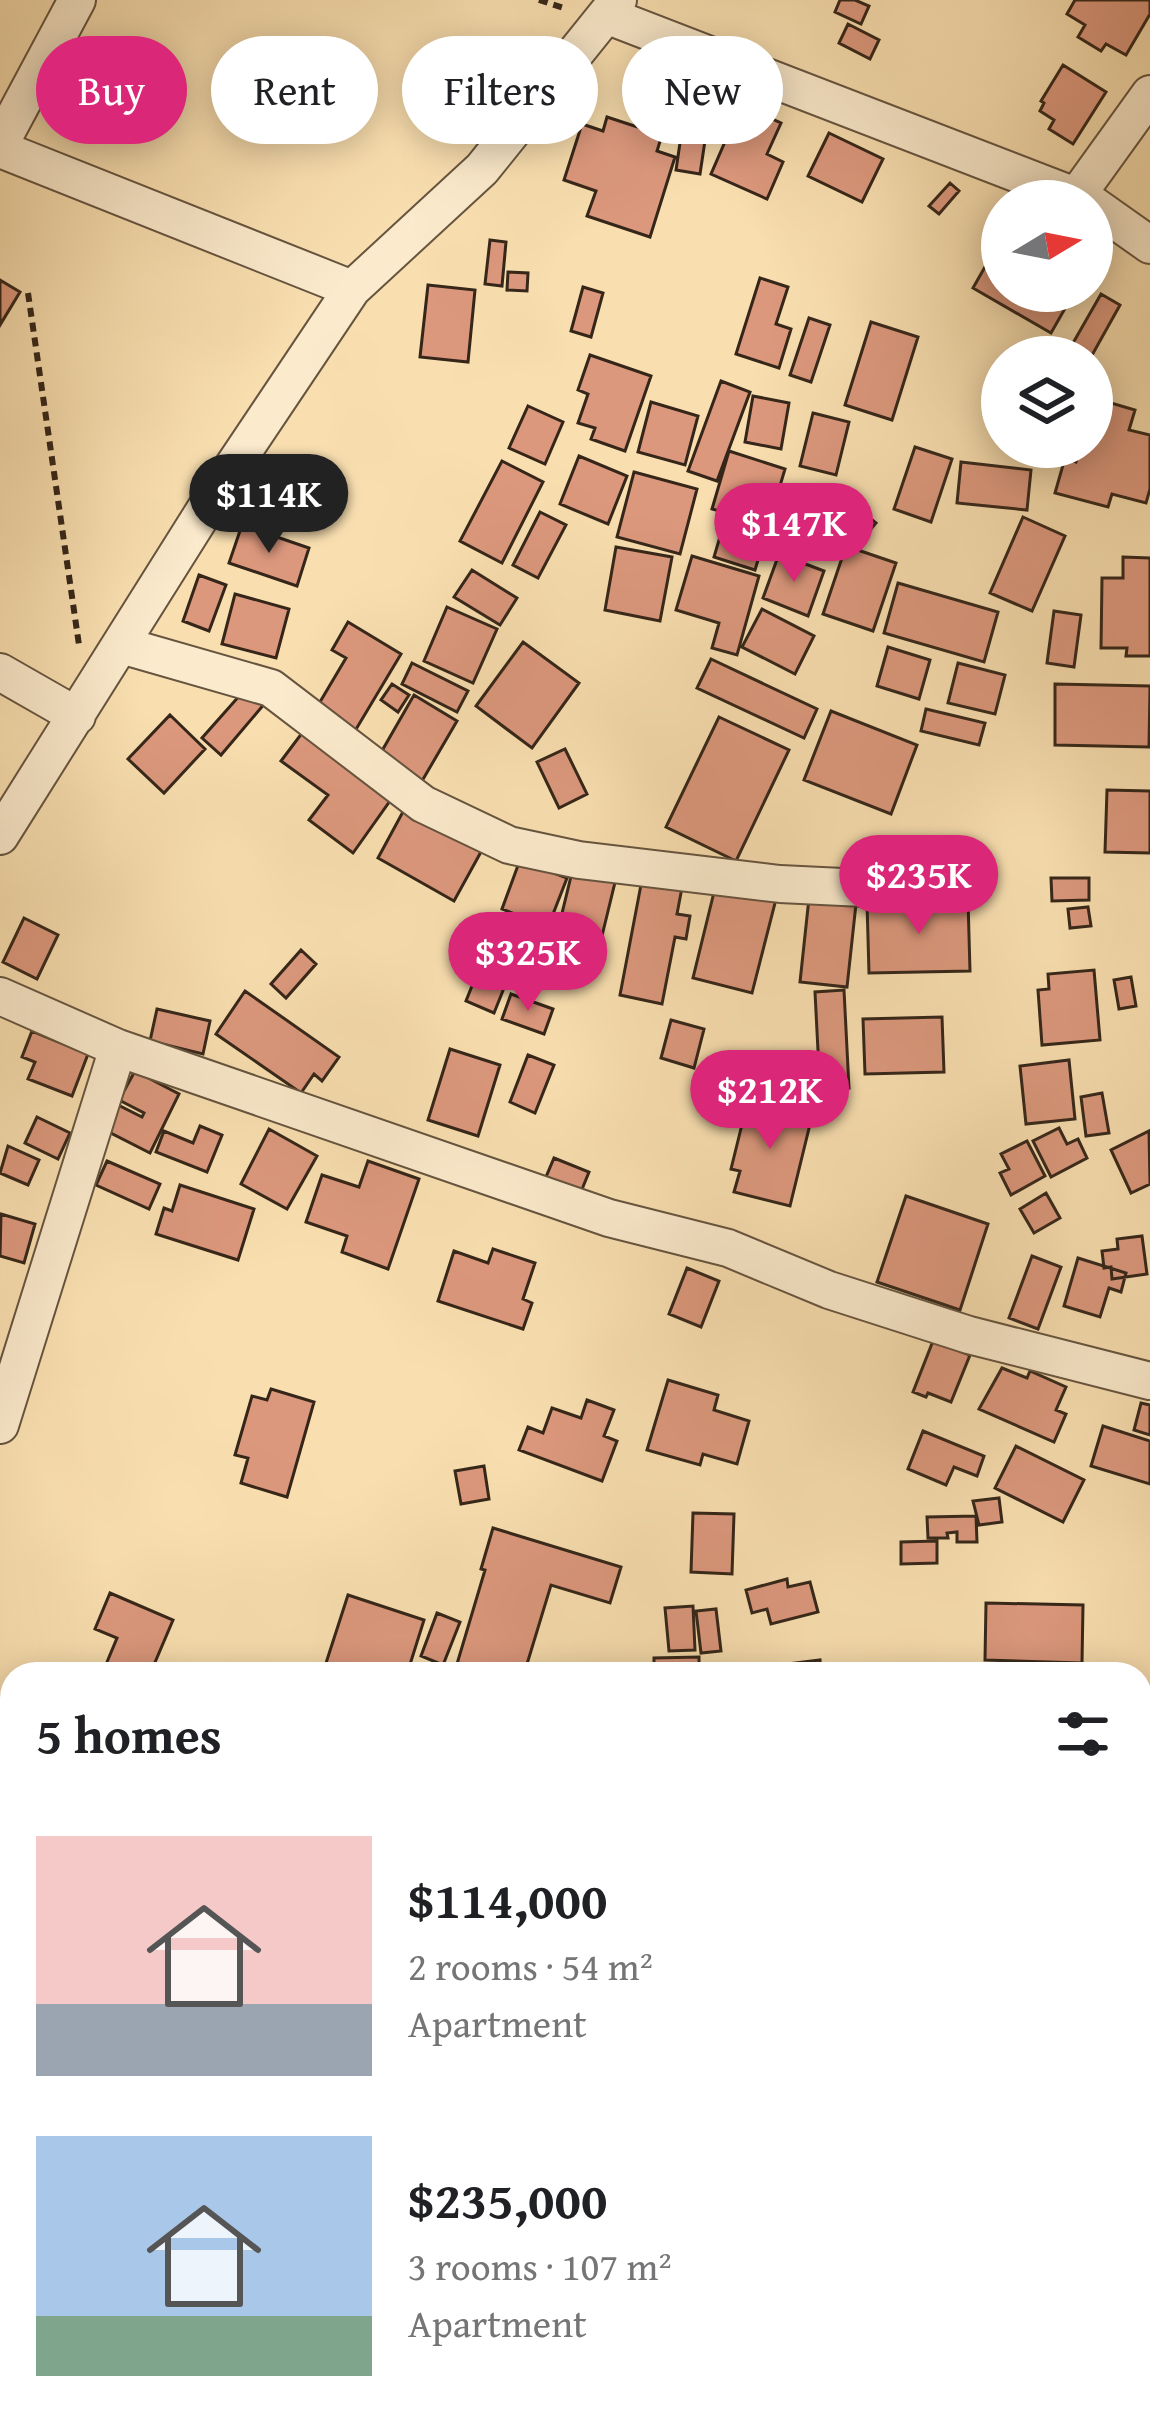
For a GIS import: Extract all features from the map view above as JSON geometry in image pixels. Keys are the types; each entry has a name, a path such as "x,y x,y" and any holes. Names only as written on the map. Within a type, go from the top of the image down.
{"street":[{"path":"76,0 0,146 352,289"},
{"path":"0,836 218,489 352,289 482,169 612,7 1037,180"},
{"path":"1098,180 1150,94"},
{"path":"1113,219 1150,245"},
{"path":"121,645 271,688 424,804 509,845 579,860 780,884 905,890"},
{"path":"0,672 81,711"},
{"path":"0,996 118,1048 609,1218 728,1248 829,1290 969,1335 1150,1381"},
{"path":"0,1425 118,1048"}],"path":[{"path":"28,293 76,621 81,711"}],"building":[{"path":"840,0 869,6 861,24 835,12"},
{"path":"1075,0 1150,0 1150,14 1126,55 1106,44 1101,51 1078,37 1085,25 1067,14"},
{"path":"848,24 879,40 870,59 839,43"},
{"path":"1063,65 1106,92 1073,144 1049,129 1054,120 1040,111"},
{"path":"607,117 622,122 622,144 659,144 657,151 675,157 650,237 587,216 596,191 564,180 576,144 598,144 598,129 603,131"},
{"path":"829,133 883,159 862,202 808,176"},
{"path":"680,144 704,144 700,174 676,170"},
{"path":"724,144 772,144 767,154 783,162 767,199 711,174"},
{"path":"950,183 959,191 939,214 929,206"},
{"path":"490,240 506,242 502,286 485,284"},
{"path":"508,272 528,273 527,291 507,290"},
{"path":"760,278 788,287 776,324 791,329 779,368 736,354"},
{"path":"0,280 20,292 0,325"},
{"path":"428,285 475,290 468,362 420,357"},
{"path":"583,287 603,293 591,337 571,331"},
{"path":"1113,301 1120,305 1103,336 1077,336 1091,312 1113,312"},
{"path":"1015,312 1063,312 1051,333"},
{"path":"809,318 830,325 811,382 790,375"},
{"path":"871,322 918,337 892,420 845,405"},
{"path":"590,355 651,376 625,451 591,439 595,428 578,423 588,394 578,390"},
{"path":"721,381 750,392 717,481 688,471"},
{"path":"753,396 789,403 781,449 745,442"},
{"path":"651,402 698,416 685,465 638,452"},
{"path":"1113,404 1135,410 1129,430 1150,435 1146,503 1112,494 1108,507 1055,493 1062,468 1113,468"},
{"path":"528,406 563,422 545,464 509,448"},
{"path":"813,413 849,422 836,475 800,466"},
{"path":"915,447 952,459 931,522 894,509"},
{"path":"729,451 785,469 755,570 714,557 727,513 712,509"},
{"path":"579,456 627,476 608,524 560,504"},
{"path":"502,461 543,482 502,563 460,541"},
{"path":"961,462 981,468 1031,470 1027,510 957,503"},
{"path":"634,472 697,489 680,554 617,537"},
{"path":"791,504 812,513 804,531 783,522"},
{"path":"854,505 876,523 860,542 839,525"},
{"path":"822,509 839,516 822,559 804,552"},
{"path":"540,512 566,525 538,578 513,565"},
{"path":"1023,517 1065,536 1032,611 990,593"},
{"path":"242,525 309,548 297,586 229,563"},
{"path":"846,546 896,563 873,631 823,614"},
{"path":"616,547 672,557 660,621 605,610"},
{"path":"779,554 824,571 808,616 763,598"},
{"path":"692,556 759,576 737,655 712,648 719,623 676,610"},
{"path":"1123,557 1150,558 1150,656 1126,656 1127,648 1101,648 1102,578 1123,578"},
{"path":"472,570 517,598 500,625 454,597"},
{"path":"199,575 226,585 209,631 183,621"},
{"path":"898,583 998,612 984,662 884,633"},
{"path":"235,594 289,609 276,658 222,644"},
{"path":"447,607 497,629 473,683 424,661"},
{"path":"762,609 814,636 795,674 742,647"},
{"path":"1054,611 1081,615 1074,667 1047,663"},
{"path":"348,622 401,654 355,731 317,707 346,658 332,650"},
{"path":"523,642 579,683 532,748 476,706"},
{"path":"888,647 930,660 919,699 877,686"},
{"path":"711,659 817,709 804,738 697,688"},
{"path":"412,663 468,691 457,712 402,684"},
{"path":"958,663 1005,675 995,714 948,703"},
{"path":"392,684 409,695 398,712 381,700"},
{"path":"1055,684 1150,686 1149,747 1055,745"},
{"path":"248,686 266,702 221,755 202,738"},
{"path":"414,695 457,721 422,781 379,756"},
{"path":"926,709 985,723 979,745 921,731"},
{"path":"831,711 917,745 891,814 804,780"},
{"path":"170,715 205,749 164,793 128,759"},
{"path":"719,717 789,750 736,861 666,827"},
{"path":"302,733 392,798 353,853 309,820 328,795 281,761"},
{"path":"565,749 587,794 559,808 537,762"},
{"path":"1107,790 1150,791 1150,853 1105,852"},
{"path":"405,808 482,850 454,901 378,858"},
{"path":"520,860 567,878 548,927 502,909"},
{"path":"574,864 617,874 600,944 557,934"},
{"path":"644,869 684,877 677,914 690,916 686,939 675,937 662,1004 620,995"},
{"path":"1051,878 1089,878 1089,900 1052,901"},
{"path":"716,884 776,899 752,993 693,978"},
{"path":"809,898 856,904 847,987 800,982"},
{"path":"968,900 970,971 869,973 867,903"},
{"path":"1088,907 1091,926 1070,928 1068,909"},
{"path":"24,918 58,935 37,979 3,962"},
{"path":"301,950 316,964 286,998 271,984"},
{"path":"484,956 512,968 494,1013 466,1001"},
{"path":"1094,970 1100,1040 1042,1045 1038,990 1049,989 1048,974"},
{"path":"1131,977 1136,1006 1119,1009 1114,980"},
{"path":"844,990 849,1088 820,1090 815,992"},
{"path":"245,991 339,1057 322,1081 314,1074 301,1093 216,1034"},
{"path":"511,994 553,1009 544,1034 502,1019"},
{"path":"157,1009 210,1021 203,1054 150,1041"},
{"path":"942,1017 944,1072 865,1074 863,1019"},
{"path":"671,1020 704,1029 694,1068 661,1058"},
{"path":"32,1031 88,1054 72,1096 28,1079 35,1062 22,1057"},
{"path":"450,1049 500,1065 478,1136 428,1120"},
{"path":"528,1055 554,1065 535,1113 510,1102"},
{"path":"1069,1060 1075,1119 1026,1124 1020,1066"},
{"path":"135,1071 179,1094 150,1153 105,1130 118,1105 142,1117 144,1113 119,1100"},
{"path":"1102,1093 1109,1133 1086,1136 1081,1097"},
{"path":"748,1100 812,1116 790,1206 734,1192 740,1171 731,1169"},
{"path":"37,1117 70,1133 58,1159 25,1143"},
{"path":"200,1126 222,1135 207,1172 156,1152 164,1131 193,1143"},
{"path":"1059,1128 1067,1144 1078,1139 1087,1158 1051,1177 1033,1141"},
{"path":"269,1129 317,1156 287,1209 241,1184"},
{"path":"1149,1131 1150,1184 1131,1193 1111,1150"},
{"path":"1027,1141 1045,1176 1011,1195 1000,1173 1009,1169 1001,1154"},
{"path":"8,1146 39,1160 28,1185 0,1173"},
{"path":"554,1158 589,1172 578,1199 543,1184"},
{"path":"107,1161 160,1184 149,1209 96,1185"},
{"path":"368,1161 419,1179 388,1269 342,1252 347,1236 306,1222 322,1175 359,1187"},
{"path":"180,1185 254,1209 238,1260 156,1234 164,1208 172,1211"},
{"path":"1046,1193 1060,1218 1034,1233 1020,1209"},
{"path":"906,1196 988,1224 960,1310 877,1282"},
{"path":"1,1214 35,1224 24,1263 0,1256"},
{"path":"1142,1236 1147,1274 1112,1279 1111,1267 1104,1268 1102,1251 1118,1249 1117,1239"},
{"path":"493,1249 535,1263 523,1299 532,1303 523,1329 438,1301 454,1251 488,1263"},
{"path":"1032,1256 1061,1267 1038,1329 1009,1318"},
{"path":"1078,1258 1126,1273 1121,1292 1109,1288 1100,1317 1064,1306"},
{"path":"687,1268 719,1281 701,1327 669,1314"},
{"path":"933,1341 970,1355 951,1402 913,1392"},
{"path":"1002,1368 1027,1378 1030,1371 1066,1387 1056,1410 1066,1414 1054,1442 979,1409"},
{"path":"668,1380 718,1395 714,1410 749,1421 737,1464 703,1454 700,1465 647,1450"},
{"path":"271,1389 314,1402 287,1497 241,1483 248,1458 235,1455 252,1396 267,1400"},
{"path":"587,1400 614,1410 604,1436 617,1441 602,1481 519,1450 528,1427 543,1433 552,1408 581,1418"},
{"path":"1141,1403 1150,1405 1150,1435 1134,1430"},
{"path":"1103,1426 1150,1441 1150,1484 1091,1466"},
{"path":"923,1431 984,1456 977,1476 954,1467 946,1485 908,1469"},
{"path":"1016,1446 1084,1480 1063,1522 995,1488"},
{"path":"484,1466 489,1499 461,1504 455,1471"},
{"path":"999,1498 1002,1522 979,1525 973,1501"},
{"path":"693,1513 734,1514 732,1574 691,1572"},
{"path":"976,1516 977,1542 957,1542 957,1532 947,1533 948,1538 928,1538 927,1517"},
{"path":"493,1528 621,1567 610,1603 551,1585 528,1662 458,1662 485,1570 481,1569"},
{"path":"937,1541 937,1563 901,1564 901,1542"},
{"path":"787,1579 788,1587 810,1582 818,1612 771,1624 767,1609 752,1613 746,1590"},
{"path":"110,1593 173,1620 155,1662 107,1662 117,1638 95,1629"},
{"path":"348,1595 424,1620 411,1662 326,1662"},
{"path":"986,1603 1083,1605 1082,1662 985,1660"},
{"path":"693,1606 695,1650 669,1651 665,1608"},
{"path":"716,1609 721,1651 701,1653 696,1611"},
{"path":"437,1613 460,1622 444,1662 421,1656"},
{"path":"699,1657 699,1662 654,1662 654,1658"}]}
